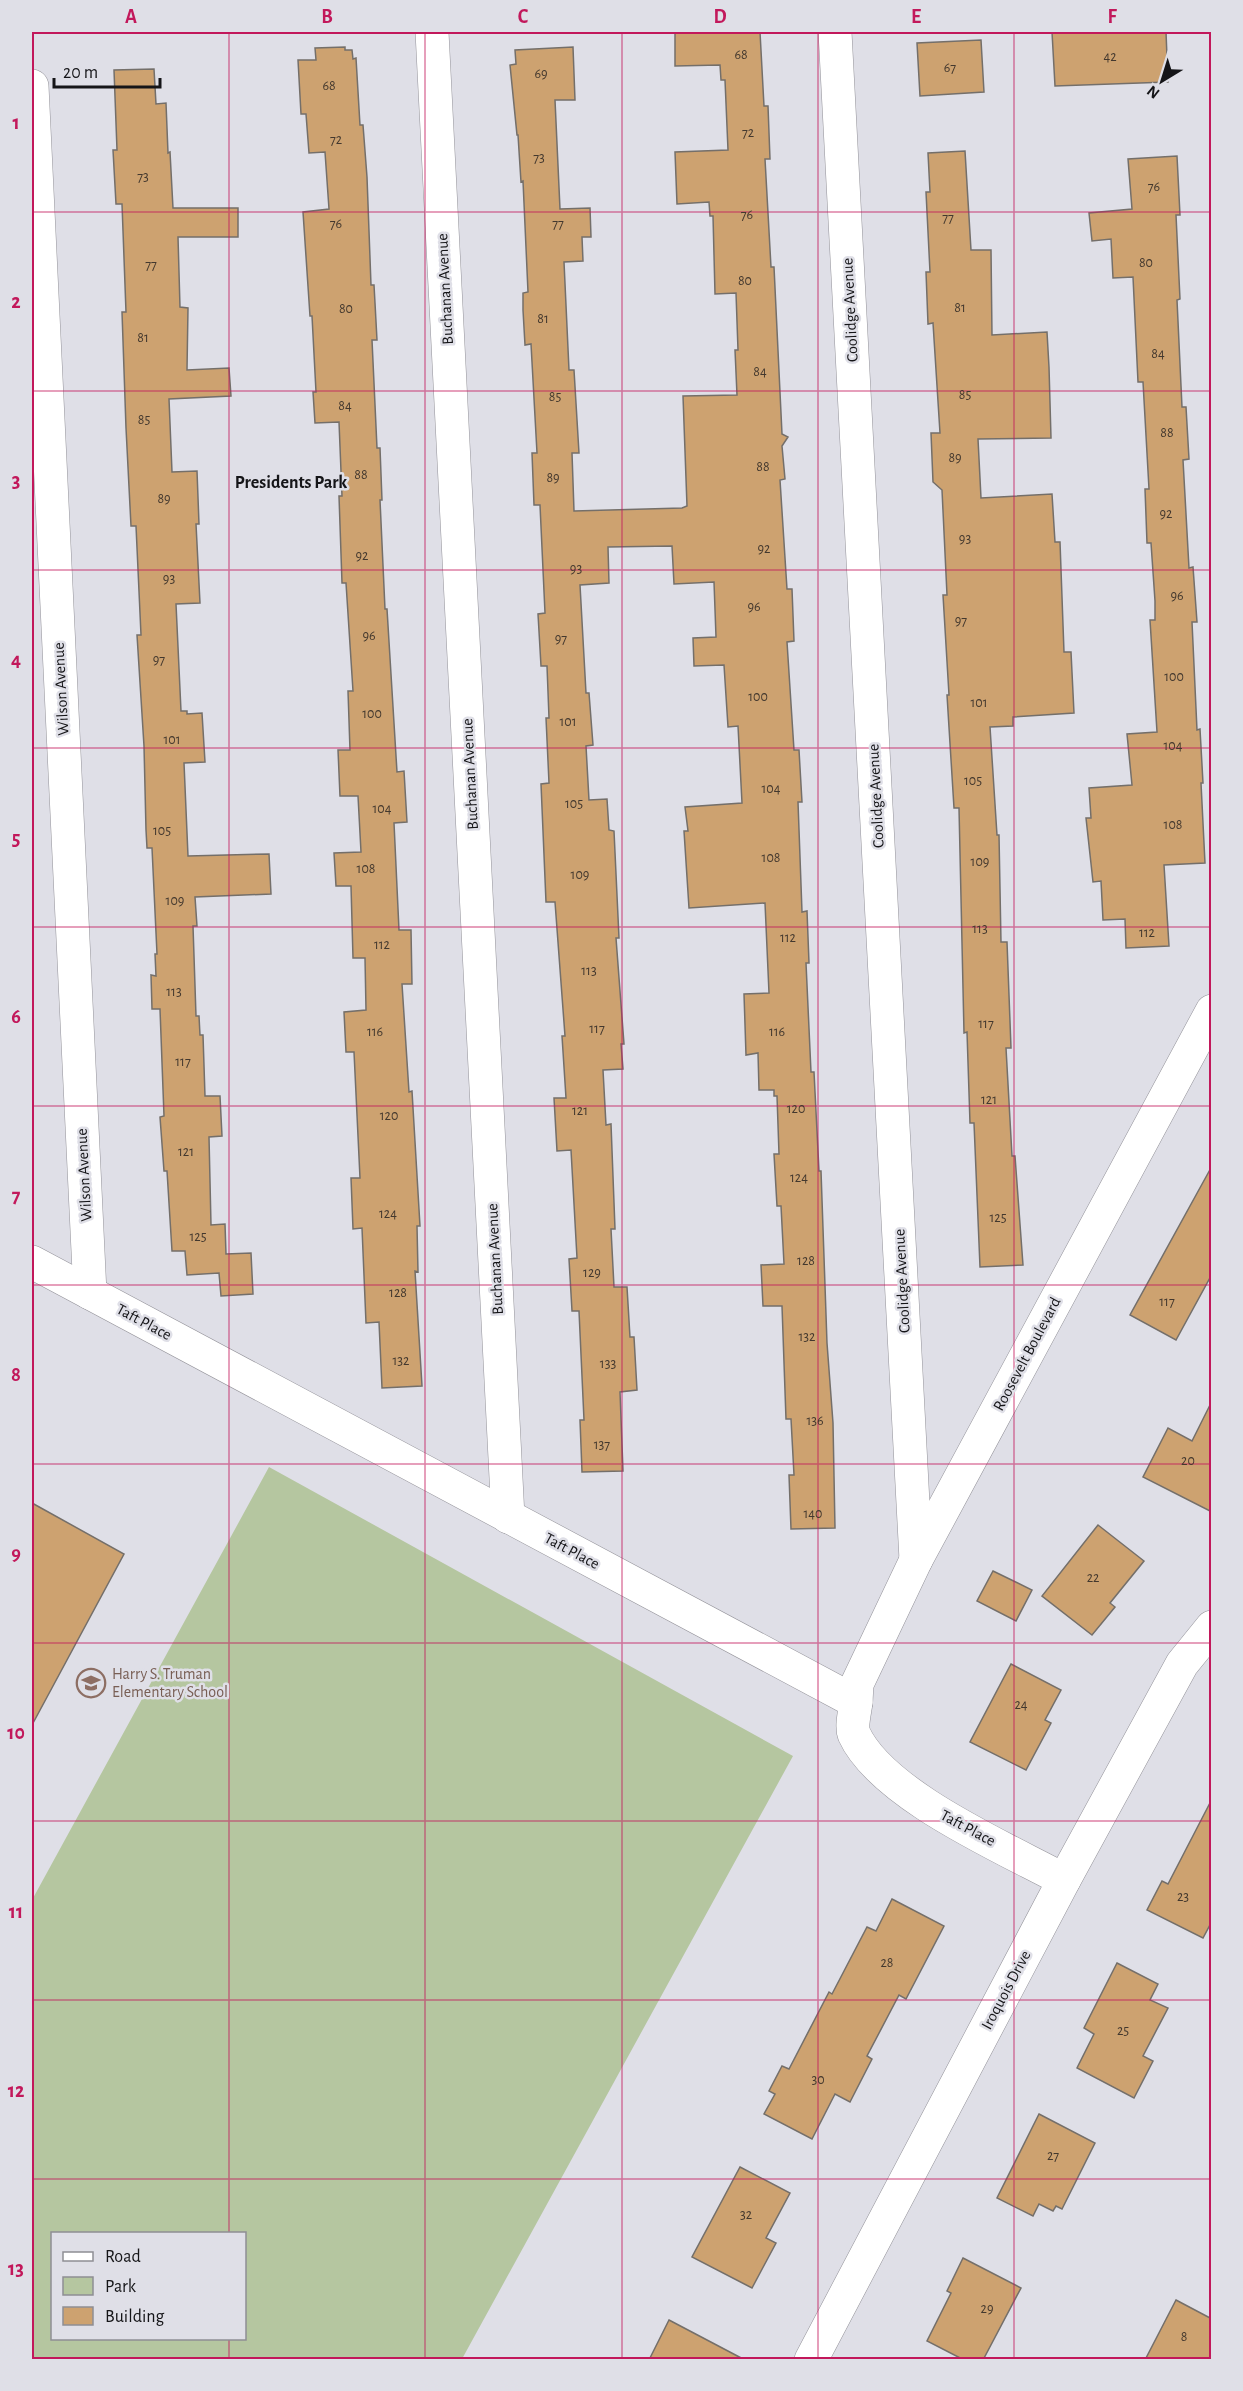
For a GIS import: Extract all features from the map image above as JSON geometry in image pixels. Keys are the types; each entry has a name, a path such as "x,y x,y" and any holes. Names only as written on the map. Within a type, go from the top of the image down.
{"street":[{"name":"Buchanan Avenue","path":"432,32 508,1516"},
{"name":"Coolidge Avenue","path":"836,32 916,1560"},
{"name":"Wilson Avenue","path":"32,86 90,1293"},
{"name":"Roosevelt Boulevard","path":"856,1702 857,1684 916,1560 1212,1011"},
{"name":"Taft Place","path":"32,1262 856,1702 853,1732 876,1767 925,1805 1064,1880"},
{"name":"Iroquois Drive","path":"811,2360 1064,1880 1182,1664 1212,1627"}],"green space":[{"path":"269,1467 793,1756 462,2359 32,2359 32,1900"}],"building":[{"path":"675,32 760,32 764,106 768,106 770,159 765,159 771,267 774,267 782,434 788,437 782,446 785,479 780,480 787,589 792,589 794,641 787,642 794,750 799,750 802,802 798,802 802,912 807,911 809,963 806,963 811,1072 814,1072 819,1171 821,1171 827,1343 833,1423 835,1528 791,1529 789,1475 794,1475 791,1419 786,1419 782,1306 763,1306 761,1265 784,1264 781,1206 777,1206 774,1154 779,1154 777,1096 774,1096 774,1090 759,1090 758,1053 746,1055 744,994 769,993 765,903 689,908 684,831 688,831 685,807 742,803 738,726 728,727 724,665 694,666 693,638 716,637 714,582 674,584 672,546 608,547 609,583 580,585 586,693 589,693 593,745 586,746 589,800 607,799 609,830 614,831 619,938 616,938 624,1044 621,1044 623,1069 603,1070 606,1125 611,1124 615,1229 611,1229 614,1287 627,1287 630,1337 634,1337 637,1390 620,1392 623,1471 582,1472 580,1420 584,1420 579,1311 572,1311 569,1259 577,1258 571,1150 557,1151 554,1098 566,1098 562,1036 565,1036 555,902 546,902 541,784 549,783 546,718 549,718 547,666 541,666 538,614 545,613 540,505 534,505 532,453 537,453 531,344 525,345 523,310 523,293 528,292 523,181 521,182 510,65 516,64 515,50 573,47 575,100 555,100 560,209 590,208 591,237 582,237 583,261 564,262 569,370 574,370 579,453 572,453 574,511 682,508 687,506 683,396 737,395 735,350 738,350 736,293 715,294 713,216 710,216 709,202 677,204 675,152 728,150 725,80 721,80 720,65 675,66"},
{"path":"1052,32 1166,32 1168,82 1055,86"},
{"path":"981,40 984,92 920,96 917,43"},
{"path":"345,47 345,50 352,50 353,59 356,58 360,125 363,125 367,177 371,285 374,285 377,340 372,340 377,448 380,448 385,609 387,609 397,772 404,771 407,822 394,823 399,930 411,930 412,984 402,984 409,1092 412,1091 420,1226 417,1226 418,1272 415,1271 422,1386 382,1388 379,1322 366,1323 362,1228 353,1229 351,1178 360,1178 354,1052 346,1052 344,1012 366,1010 365,958 353,958 351,886 336,886 334,853 361,852 358,796 340,796 338,750 350,750 348,691 353,691 346,583 342,583 339,422 315,423 313,392 316,392 312,316 310,316 303,212 329,209 325,152 309,153 306,114 301,114 298,60 316,60 315,48"},
{"path":"154,69 156,104 166,103 173,208 238,208 238,237 178,237 180,307 188,308 187,370 229,368 231,396 169,399 172,472 197,471 199,524 196,524 200,603 176,604 181,711 187,711 187,714 202,713 205,762 184,763 188,856 269,854 271,894 195,897 197,926 193,926 196,1016 199,1016 200,1035 203,1035 205,1096 220,1096 222,1136 209,1137 211,1225 225,1224 226,1254 251,1253 253,1294 221,1296 219,1273 187,1275 185,1251 172,1251 167,1171 164,1171 160,1117 164,1116 160,1009 152,1009 151,975 156,976 155,954 157,954 152,848 147,848 146,830 144,746 137,635 141,635 136,526 131,526 126,428 122,312 126,312 122,204 116,204 113,150 117,150 114,70"},
{"path":"965,151 971,250 991,250 992,335 1047,332 1049,367 1051,438 978,439 981,498 1052,494 1055,542 1060,542 1064,652 1071,652 1074,713 1013,717 1013,726 990,727 997,835 999,835 1001,942 1007,942 1011,1048 1006,1048 1012,1156 1015,1156 1023,1265 980,1267 974,1123 970,1123 967,1032 964,1033 959,808 954,808 947,695 949,695 943,595 947,595 942,490 933,482 931,433 940,433 933,323 928,324 926,272 930,272 926,192 930,192 928,153"},
{"path":"1177,156 1180,215 1176,215 1180,299 1177,300 1182,407 1186,407 1189,459 1183,460 1189,568 1193,567 1197,622 1192,622 1197,730 1200,729 1203,783 1201,783 1205,863 1164,865 1169,946 1126,948 1125,919 1103,920 1101,881 1093,882 1086,818 1091,818 1089,788 1132,785 1127,734 1157,732 1150,620 1155,620 1155,601 1151,543 1147,543 1145,489 1149,489 1143,382 1138,382 1133,277 1113,278 1111,239 1092,241 1089,213 1132,209 1128,159"},
{"path":"1212,1166 1212,1274 1176,1340 1130,1315"},
{"path":"1212,1401 1212,1512 1143,1477 1168,1428 1192,1441"},
{"path":"32,1503 124,1554 32,1725"},
{"path":"1098,1525 1144,1561 1110,1603 1115,1607 1092,1635 1042,1596"},
{"path":"993,1571 1032,1590 1016,1621 977,1601"},
{"path":"1011,1664 1061,1690 1045,1720 1051,1723 1026,1770 970,1742"},
{"path":"1212,1799 1212,1921 1203,1938 1147,1910 1162,1881 1168,1884"},
{"path":"892,1899 944,1926 906,1999 899,1995 867,2056 872,2059 850,2102 835,2094 812,2139 764,2114 775,2094 769,2091 782,2066 789,2069 829,1992 832,1994 867,1927 876,1931"},
{"path":"1117,1963 1158,1984 1150,2000 1168,2008 1143,2056 1153,2061 1134,2098 1077,2068 1094,2034 1084,2028"},
{"path":"1039,2114 1095,2143 1062,2209 1056,2206 1053,2211 1039,2204 1033,2216 997,2198"},
{"path":"740,2167 790,2193 766,2238 776,2243 752,2288 692,2257"},
{"path":"963,2258 1021,2288 983,2360 964,2360 927,2341 951,2293 947,2291"},
{"path":"1176,2300 1212,2319 1212,2360 1145,2360"},
{"path":"669,2320 745,2360 649,2360"}],"place":[{"name":"Harry S. Truman Elementary School","path":"91,1683"}],"district":[{"name":"Presidents Park","path":"291,483"}]}
